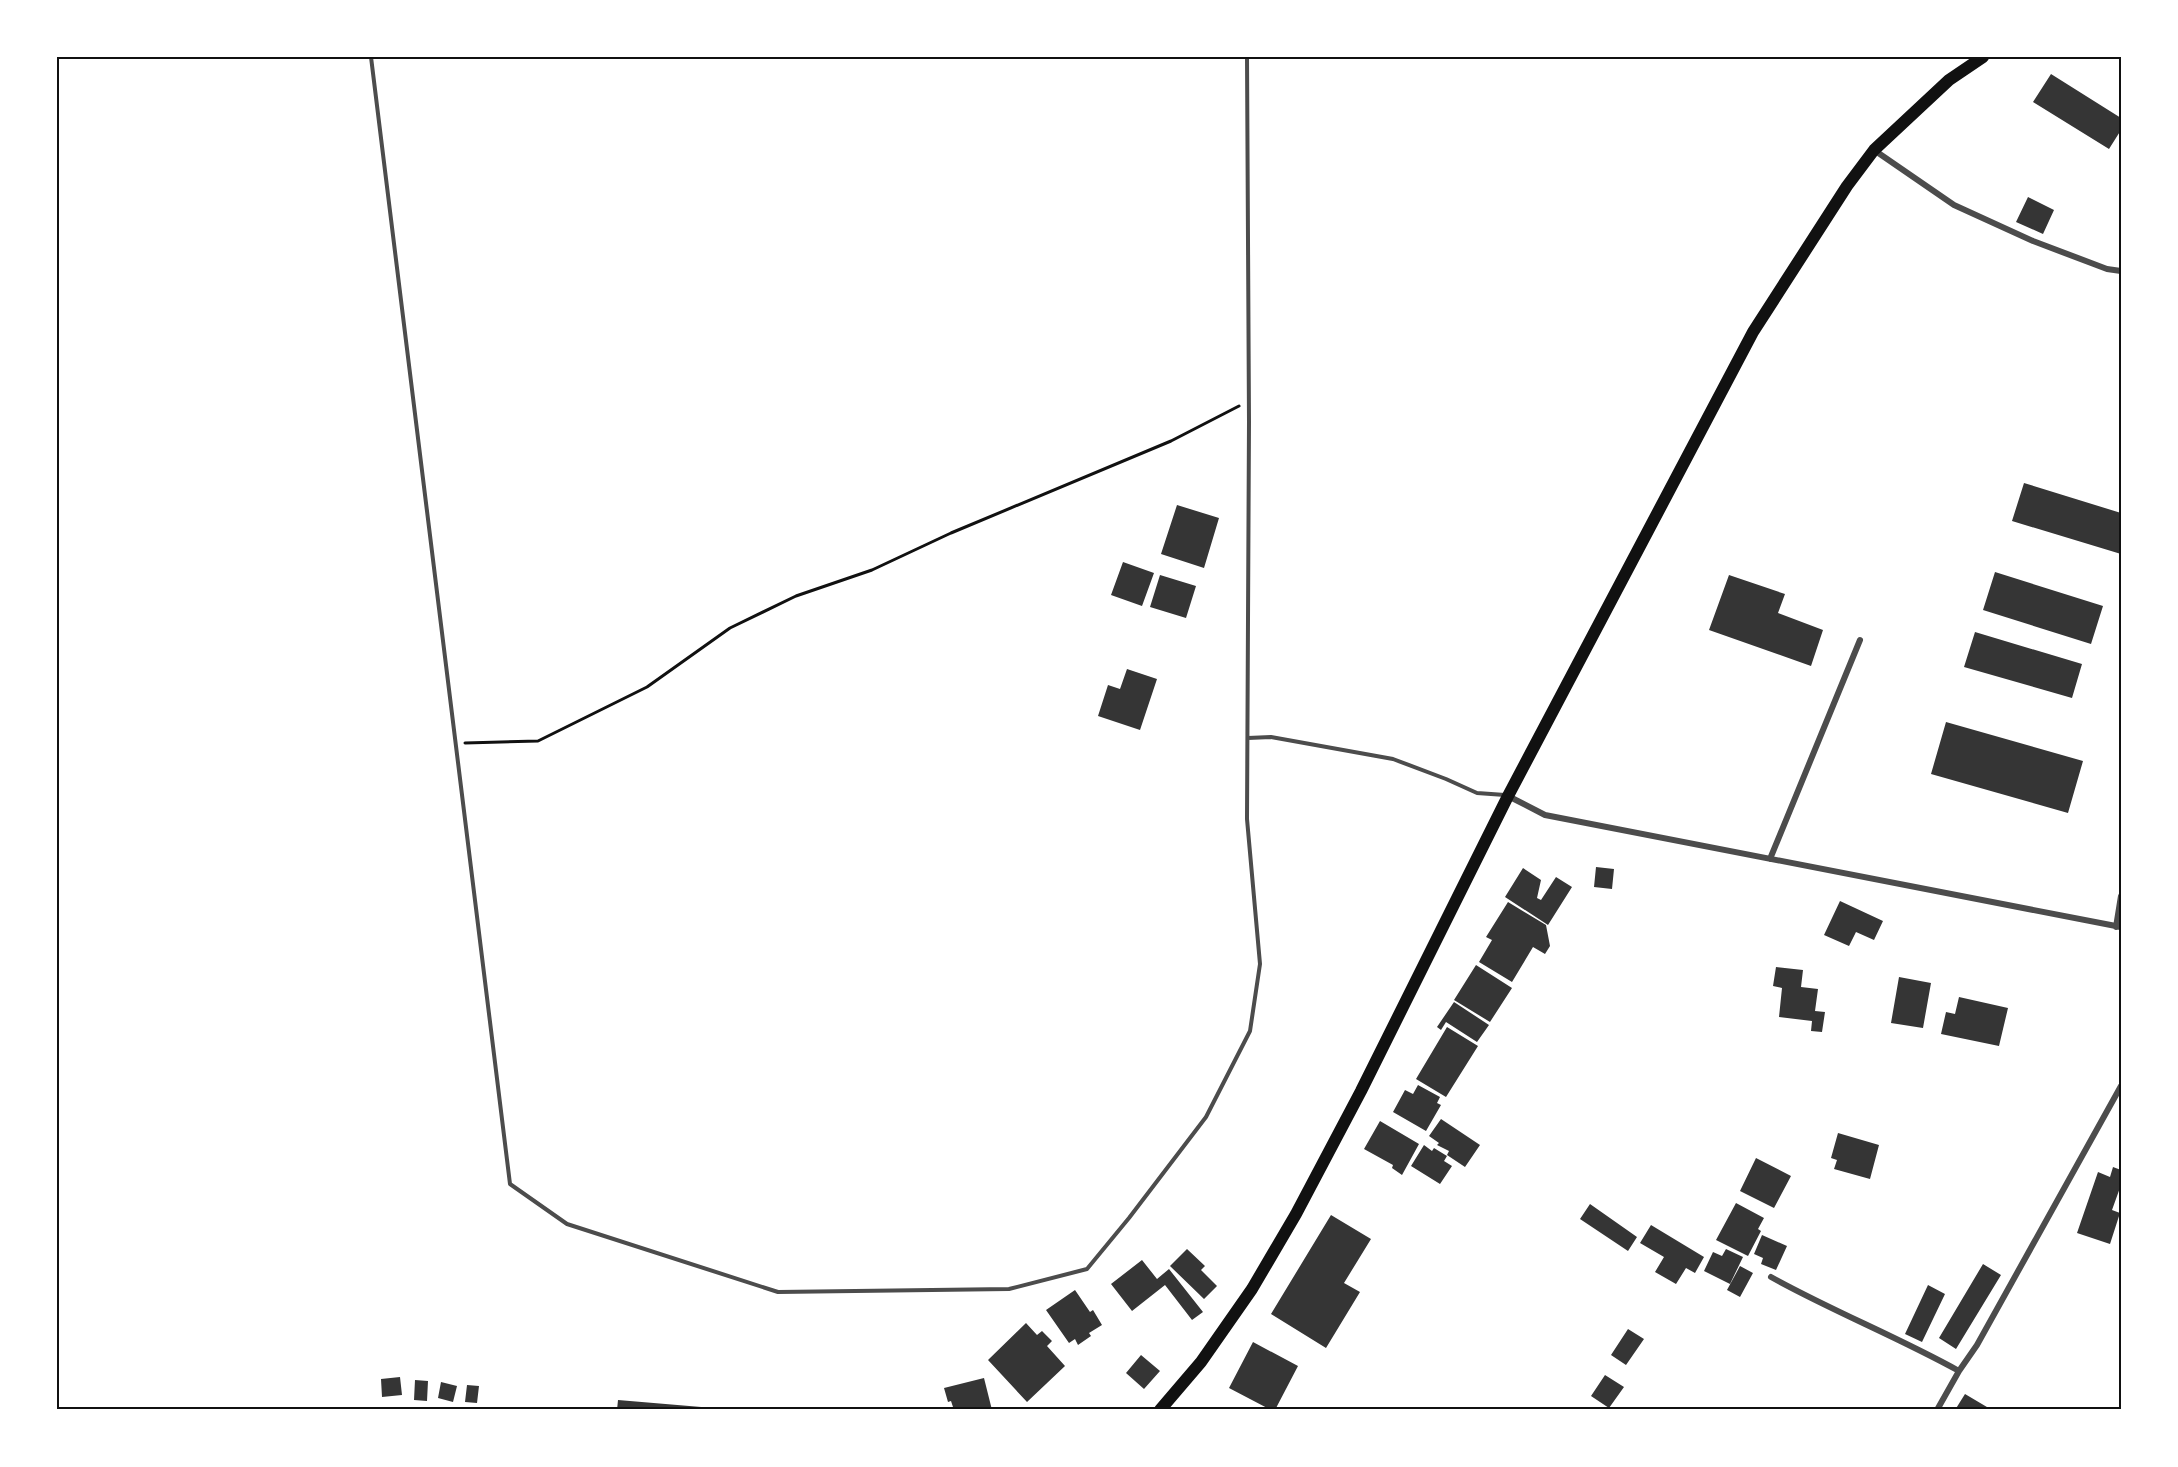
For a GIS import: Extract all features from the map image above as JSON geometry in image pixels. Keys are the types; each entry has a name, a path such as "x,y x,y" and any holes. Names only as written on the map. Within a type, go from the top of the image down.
{"main road":[{"path":"1160,1410 1201,1362 1239,1307 1296,1214 1508,796 1754,332 1847,186 1874,150 1949,80 1983,57"}],"street":[{"path":"1874,150 1954,205 2033,241 2108,269 2121,271"},
{"path":"1770,859 1860,640"},
{"path":"1508,796 1545,815 2118,927 2121,896"},
{"path":"1936,1410 1977,1345 2121,1086"},
{"path":"1771,1277 1959,1371"}],"lane":[{"path":"371,57 510,1184 567,1224 778,1292 1009,1289 1087,1269 1130,1218 1206,1117 1250,1031 1260,964 1247,819 1247,57"},
{"path":"1248,738 1271,737 1394,759 1446,778 1477,793 1508,796"}],"path":[{"path":"455,744 538,741 646,687 730,628 795,596 872,570 951,533 1171,441 1239,406"}],"building":[{"path":"2051,74 2121,118 2121,130 2109,149 2033,102"},
{"path":"2028,197 2054,210 2043,234 2016,222"},
{"path":"2024,483 2121,513 2121,554 2012,521"},
{"path":"1177,505 1219,518 1204,568 1161,554"},
{"path":"1123,562 1154,573 1142,606 1111,595"},
{"path":"1995,572 2103,606 2091,644 1983,610"},
{"path":"1160,575 1196,586 1186,618 1150,607"},
{"path":"1729,575 1785,594 1778,613 1823,630 1811,666 1709,630"},
{"path":"1975,632 2082,664 2072,698 1964,667"},
{"path":"1127,669 1157,679 1140,730 1098,716 1108,685 1120,689"},
{"path":"1946,722 2083,761 2068,813 1931,774"},
{"path":"1596,867 1614,869 1612,889 1594,887"},
{"path":"1523,868 1541,880 1537,898 1541,900 1556,877 1572,887 1548,925 1505,897"},
{"path":"1840,901 1883,921 1874,940 1856,932 1849,946 1824,935"},
{"path":"1508,902 1546,925 1550,946 1545,954 1533,947 1512,982 1479,962 1492,940 1486,937"},
{"path":"1476,965 1512,988 1490,1022 1454,1000"},
{"path":"1776,967 1803,970 1801,987 1818,989 1815,1011 1825,1012 1822,1032 1811,1031 1812,1021 1779,1017 1782,988 1773,986"},
{"path":"1899,977 1931,983 1923,1028 1891,1023"},
{"path":"1959,997 2008,1008 1999,1046 1941,1034 1946,1012 1955,1014"},
{"path":"1454,1002 1489,1025 1477,1042 1446,1022 1441,1030 1437,1027"},
{"path":"1447,1027 1478,1046 1446,1097 1416,1079"},
{"path":"1418,1085 1440,1097 1437,1103 1441,1105 1426,1131 1393,1112 1405,1090 1413,1094"},
{"path":"1441,1119 1480,1145 1465,1167 1447,1155 1449,1151 1437,1145 1439,1143 1429,1136"},
{"path":"1380,1121 1419,1144 1402,1175 1392,1168 1393,1165 1364,1149"},
{"path":"1838,1133 1879,1145 1870,1179 1834,1169 1837,1160 1831,1158"},
{"path":"1424,1145 1432,1151 1434,1148 1447,1156 1444,1161 1452,1166 1440,1184 1411,1166"},
{"path":"1756,1158 1791,1176 1774,1208 1740,1191"},
{"path":"2113,1167 2121,1170 2121,1185 2112,1210 2120,1213 2110,1244 2077,1233 2098,1172 2110,1177"},
{"path":"1736,1203 1764,1218 1758,1229 1761,1231 1748,1256 1716,1240"},
{"path":"1590,1204 1637,1237 1628,1251 1580,1219"},
{"path":"1331,1215 1371,1239 1344,1283 1360,1292 1326,1348 1271,1314"},
{"path":"1651,1225 1704,1257 1695,1273 1686,1268 1676,1284 1655,1272 1664,1257 1640,1243"},
{"path":"1762,1235 1787,1246 1776,1270 1761,1264 1763,1258 1754,1254"},
{"path":"1187,1249 1205,1266 1201,1270 1217,1286 1204,1299 1170,1266"},
{"path":"1726,1249 1743,1257 1730,1284 1704,1271 1713,1252 1722,1256"},
{"path":"1142,1260 1157,1279 1169,1269 1203,1312 1192,1320 1165,1285 1132,1311 1111,1284"},
{"path":"1983,1264 2001,1275 1956,1349 1939,1338"},
{"path":"1740,1266 1753,1273 1740,1297 1727,1290"},
{"path":"1928,1285 1945,1294 1922,1342 1905,1334"},
{"path":"1075,1290 1090,1312 1093,1310 1102,1325 1089,1333 1091,1336 1078,1345 1075,1339 1069,1343 1046,1310"},
{"path":"1026,1323 1037,1335 1042,1331 1052,1341 1047,1346 1065,1366 1027,1402 988,1360"},
{"path":"1628,1329 1644,1339 1626,1365 1611,1355"},
{"path":"1253,1342 1298,1366 1275,1410 1229,1388"},
{"path":"1141,1355 1160,1371 1144,1389 1126,1373"},
{"path":"1605,1375 1624,1387 1609,1408 1591,1396"},
{"path":"400,1377 402,1395 382,1397 381,1379"},
{"path":"984,1378 992,1410 954,1410 951,1401 948,1402 944,1388"},
{"path":"415,1380 428,1381 427,1401 414,1400"},
{"path":"441,1382 457,1386 453,1402 438,1398"},
{"path":"467,1385 479,1386 477,1403 465,1402"},
{"path":"1965,1394 1992,1410 1955,1410"},
{"path":"618,1400 713,1408 713,1410 617,1410"}]}
